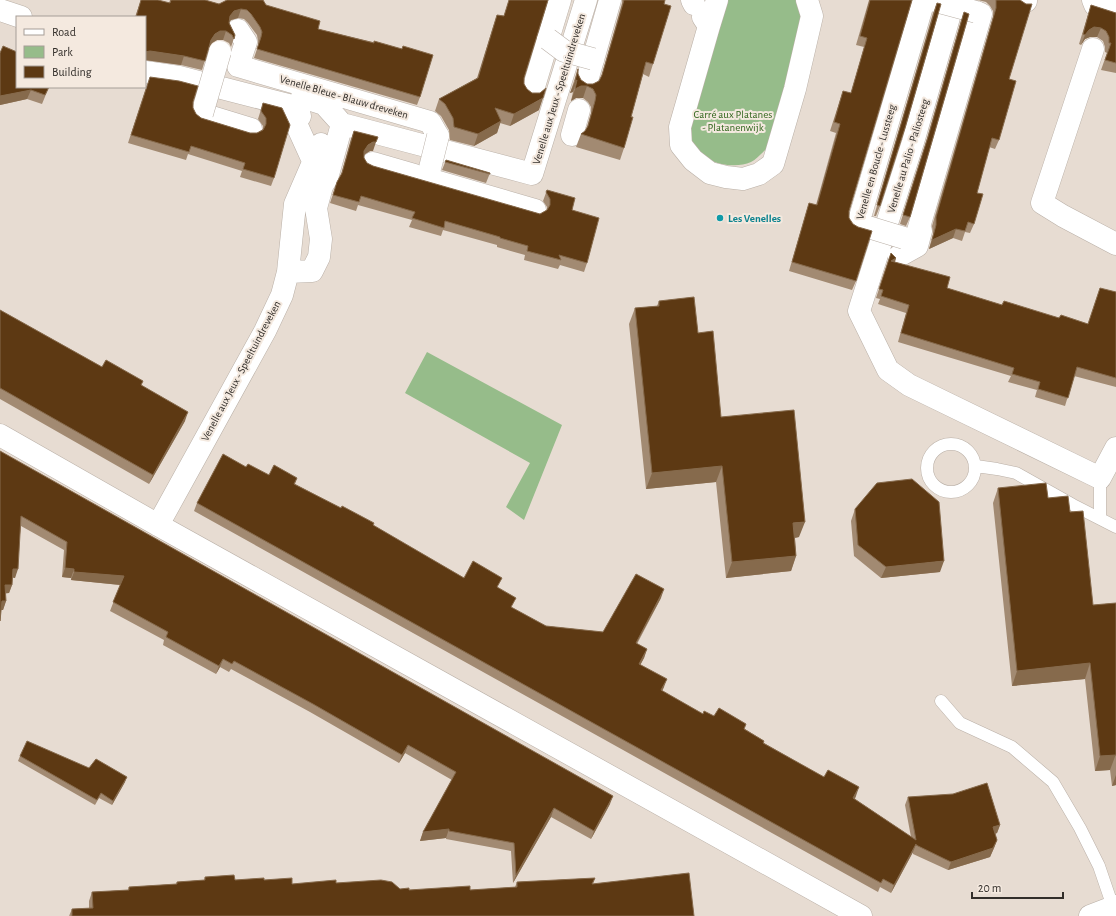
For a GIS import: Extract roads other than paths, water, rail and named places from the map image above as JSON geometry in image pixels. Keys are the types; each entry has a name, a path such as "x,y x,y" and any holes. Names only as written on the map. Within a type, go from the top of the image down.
{"street":[{"path":"532,93 560,0"},
{"name":"Venelle aux Jeux - Speeltuindreveken","path":"158,525 265,331 282,295 288,272 295,204 315,129 532,174 586,0"},
{"path":"586,84 610,0"},
{"path":"717,0 700,12 680,127 681,145 693,160 710,173 743,179 759,174 772,164 795,89 812,16 807,0"},
{"name":"Venelle en Boucle - Lussteeg","path":"902,247 868,227 858,224 924,0"},
{"path":"902,247 915,241 981,9 935,0"},
{"name":"Venelle au Palio - Paliosteeg","path":"954,0 913,142 859,311 888,370 909,385 1100,478"},
{"path":"0,10 18,16"},
{"name":"Venelle Bleue - Blauw dreveken","path":"251,129 202,114 220,52 239,35 246,42 238,66 430,122 438,136 428,173"},
{"path":"548,39 564,51 593,59"},
{"path":"1093,49 1042,203 1116,244"},
{"path":"146,72 179,77 288,105 315,129 327,178 322,186 316,208 321,239 319,257 312,271 288,272"},
{"path":"572,134 579,110"},
{"path":"373,163 428,173 534,210"},
{"path":"902,247 917,246 923,226"},
{"path":"0,435 158,525 861,916"},
{"path":"1100,478 1116,448"},
{"path":"1090,916 1114,907"}],"lane":[{"path":"949,444 958,445 967,449 973,457 976,466 975,476 970,484 963,490 953,493 944,492 935,488 929,480 926,471 927,461 932,453 939,446 949,444"},
{"path":"976,466 997,468 1016,473 1116,527"},
{"path":"1100,478 1100,518"},
{"path":"940,701 960,723 1012,747 1053,782 1080,828 1099,866 1114,907"}],"place":[{"name":"Les Venelles","path":"720,218"}],"park label":[{"name":"Carré aux Platanes - Platanenwijk","path":"733,120"}]}
